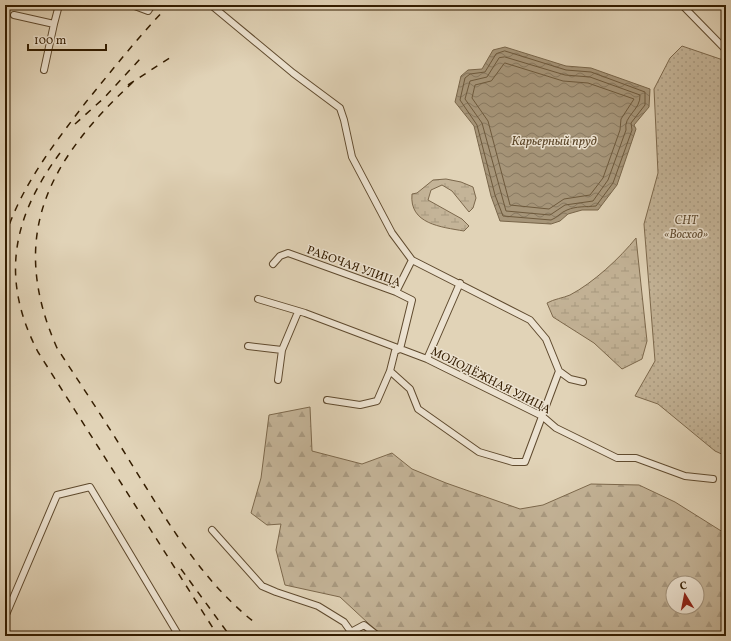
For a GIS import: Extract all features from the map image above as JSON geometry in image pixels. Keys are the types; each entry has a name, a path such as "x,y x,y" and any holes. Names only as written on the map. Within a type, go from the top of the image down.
{"street":[{"path":"44,70 59,5"},
{"path":"132,5 148,11 152,5"},
{"path":"211,5 293,73 340,108 352,157 392,233 412,260 460,283 530,320 546,339 559,371 570,379 583,382"},
{"path":"682,5 726,50"},
{"path":"14,15 54,24"},
{"name":"РАБОЧАЯ УЛИЦА","path":"273,264 280,256 288,253 396,292 412,300 400,349"},
{"path":"396,292 412,260"},
{"path":"427,359 460,283"},
{"name":"МОЛОДЁЖНАЯ УЛИЦА","path":"258,299 427,359 542,416 556,428 617,458 636,458 685,476 713,479"},
{"path":"278,380 282,350 298,312"},
{"path":"248,346 282,350"},
{"path":"328,400 360,405 377,401 390,372 395,351 400,349"},
{"path":"390,372 410,389 418,408 479,452 513,462 524,462 559,371"},
{"path":"5,617 57,496 90,487 179,636"},
{"path":"212,530 262,586 318,606 344,622 352,634 361,625 364,625 378,636"}],"green space":[{"name":"СНТ «Восход»","path":"682,46 726,61 726,456 715,451 658,404 635,396 655,361 644,224 658,173 654,89 670,58"},
{"path":"446,179 461,182 473,187 476,198 473,208 469,212 452,191 442,185 431,190 428,200 462,219 469,226 464,231 446,228 428,222 421,218 412,204 412,194 417,193 433,180"},
{"path":"636,238 647,341 642,359 622,369 594,343 553,317 547,303 570,295 588,284 614,262"},
{"path":"310,407 312,451 362,464 392,453 412,469 446,483 520,509 543,505 591,484 639,485 675,502 726,534 726,636 382,636 340,597 285,585 276,550 281,524 267,525 251,513 261,478 269,415"}],"water":[{"name":"Карьерный пруд","path":"505,47 566,66 591,68 650,89 649,107 634,125 636,129 617,185 598,210 582,210 568,214 560,221 551,224 500,221 491,196 474,126 455,102 461,76 468,70 482,69 493,50"}],"railway":[{"path":"5,237 12,218 29,183 62,134 106,77 169,5"},
{"path":"128,85 171,57"},
{"path":"75,124 104,98 140,59"},
{"path":"133,82 104,111 79,141 59,171 45,202 37,235 36,270 42,307 57,348 185,547 217,587 254,622"},
{"path":"60,153 44,177 31,201 22,225 17,250 16,274 19,299 26,325 38,352 218,636"},
{"path":"181,569 230,636"}]}
